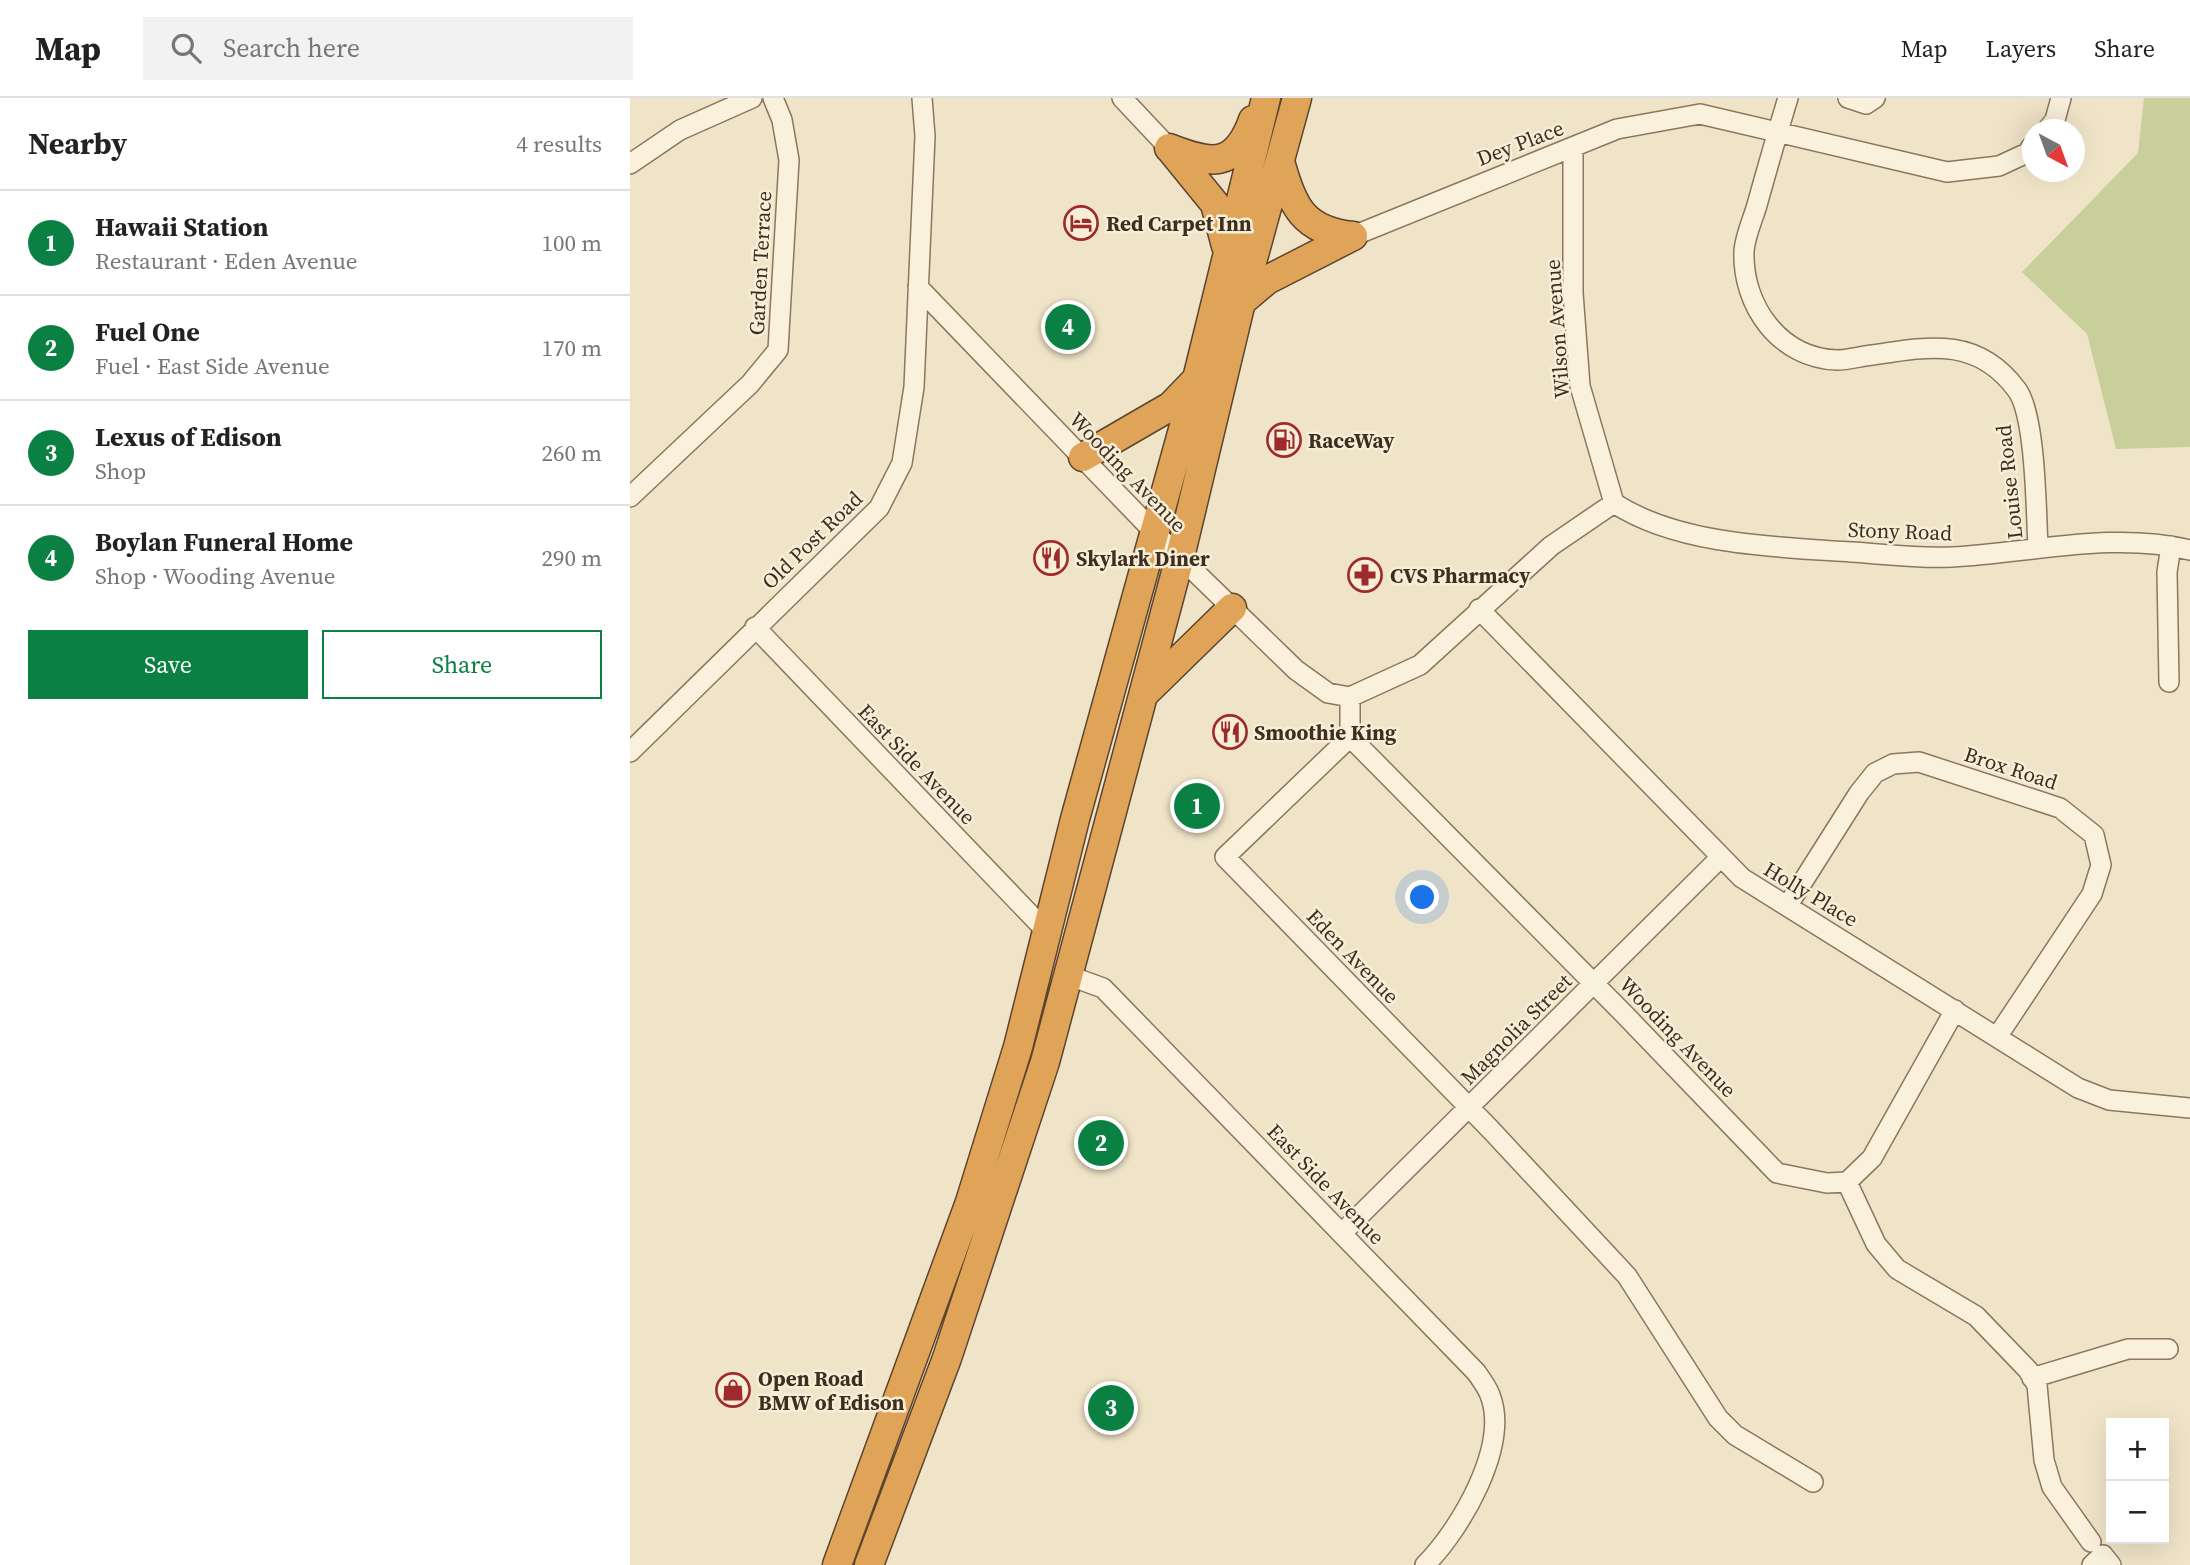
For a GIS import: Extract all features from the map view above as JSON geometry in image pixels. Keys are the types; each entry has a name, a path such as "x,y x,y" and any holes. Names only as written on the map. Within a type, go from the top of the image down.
{"highway":[{"path":"1169,148 1203,162 1223,158 1239,147 1264,98"},
{"path":"837,1565 970,1202 1018,1048 1046,932 1197,379 1264,98"},
{"path":"869,1565 947,1358 1007,1184 1070,976 1180,557 1241,302 1297,98"},
{"path":"1169,148 1215,204 1227,252"},
{"path":"1280,161 1287,185 1304,217 1329,234 1353,236"},
{"path":"1241,302 1267,280 1353,236"},
{"path":"1083,457 1171,406 1197,379"},
{"path":"1143,695 1232,608"}],"street":[{"path":"630,163 680,130 752,98"},
{"name":"Garden Terrace","path":"630,497 750,384 778,350 789,160 782,120 773,98"},
{"name":"Old Post Road","path":"630,752 879,508 902,463 914,387 925,136 922,98"},
{"path":"1122,98 1169,148"},
{"name":"Louise Road","path":"1788,98 1744,249 1747,287 1760,317 1788,343 1815,356 1838,360 1938,345 1965,351 1996,367 2019,393 2029,424 2038,547"},
{"path":"1847,98 1866,104 1875,98"},
{"path":"2055,119 2061,98"},
{"name":"Dey Place","path":"1353,236 1618,129 1700,114 1778,130 1947,172 1999,166 2022,155"},
{"name":"Wilson Avenue","path":"1573,148 1573,293 1580,386 1614,503"},
{"name":"Wooding Avenue","path":"918,287 1156,534 1296,670 1328,693 1350,697"},
{"path":"1350,737 1350,697 1420,665 1551,546 1614,503"},
{"name":"Stony Road","path":"1614,503 1652,523 1746,543 1952,557 2038,547 2181,548"},
{"path":"2169,682 2167,572 2181,548"},
{"name":"Holly Place","path":"1479,609 1742,878 2078,1088 2109,1100 2190,1108"},
{"name":"East Side Avenue","path":"755,627 1046,932"},
{"name":"Wooding Avenue","path":"1350,737 1594,983 1777,1173 1827,1183 1847,1182"},
{"name":"Eden Avenue","path":"1350,737 1225,857 1469,1107 1627,1276 1718,1418 1735,1435 1813,1482"},
{"name":"Brox Road","path":"1788,905 1859,793 1875,773 1893,764 1919,762 2060,808 2094,835 2101,865 2092,894 1997,1037"},
{"name":"Magnolia Street","path":"1342,1233 1721,857"},
{"name":"East Side Avenue","path":"1070,976 1103,988 1476,1372 1490,1395 1494,1417 1489,1461 1436,1561"},
{"path":"1955,1010 1872,1158 1847,1182 1875,1244 1897,1269 1976,1316 2005,1344 2037,1385 2044,1460 2052,1488 2099,1557"},
{"path":"2032,1378 2127,1349 2168,1349"}],"green space":[{"path":"2144,98 2190,98 2190,447 2116,449 2087,334 2022,272 2138,153"}],"place":[{"name":"Red Carpet Inn","path":"1081,223"},
{"name":"Boylan Funeral Home","path":"1068,327"},
{"name":"RaceWay","path":"1284,440"},
{"name":"Skylark Diner","path":"1051,558"},
{"name":"CVS Pharmacy","path":"1365,575"},
{"name":"Smoothie King","path":"1230,732"},
{"name":"Hawaii Station","path":"1197,806"},
{"name":"Fuel One","path":"1101,1143"},
{"name":"Open Road BMW of Edison","path":"733,1390"},
{"name":"Lexus of Edison","path":"1111,1408"}]}
